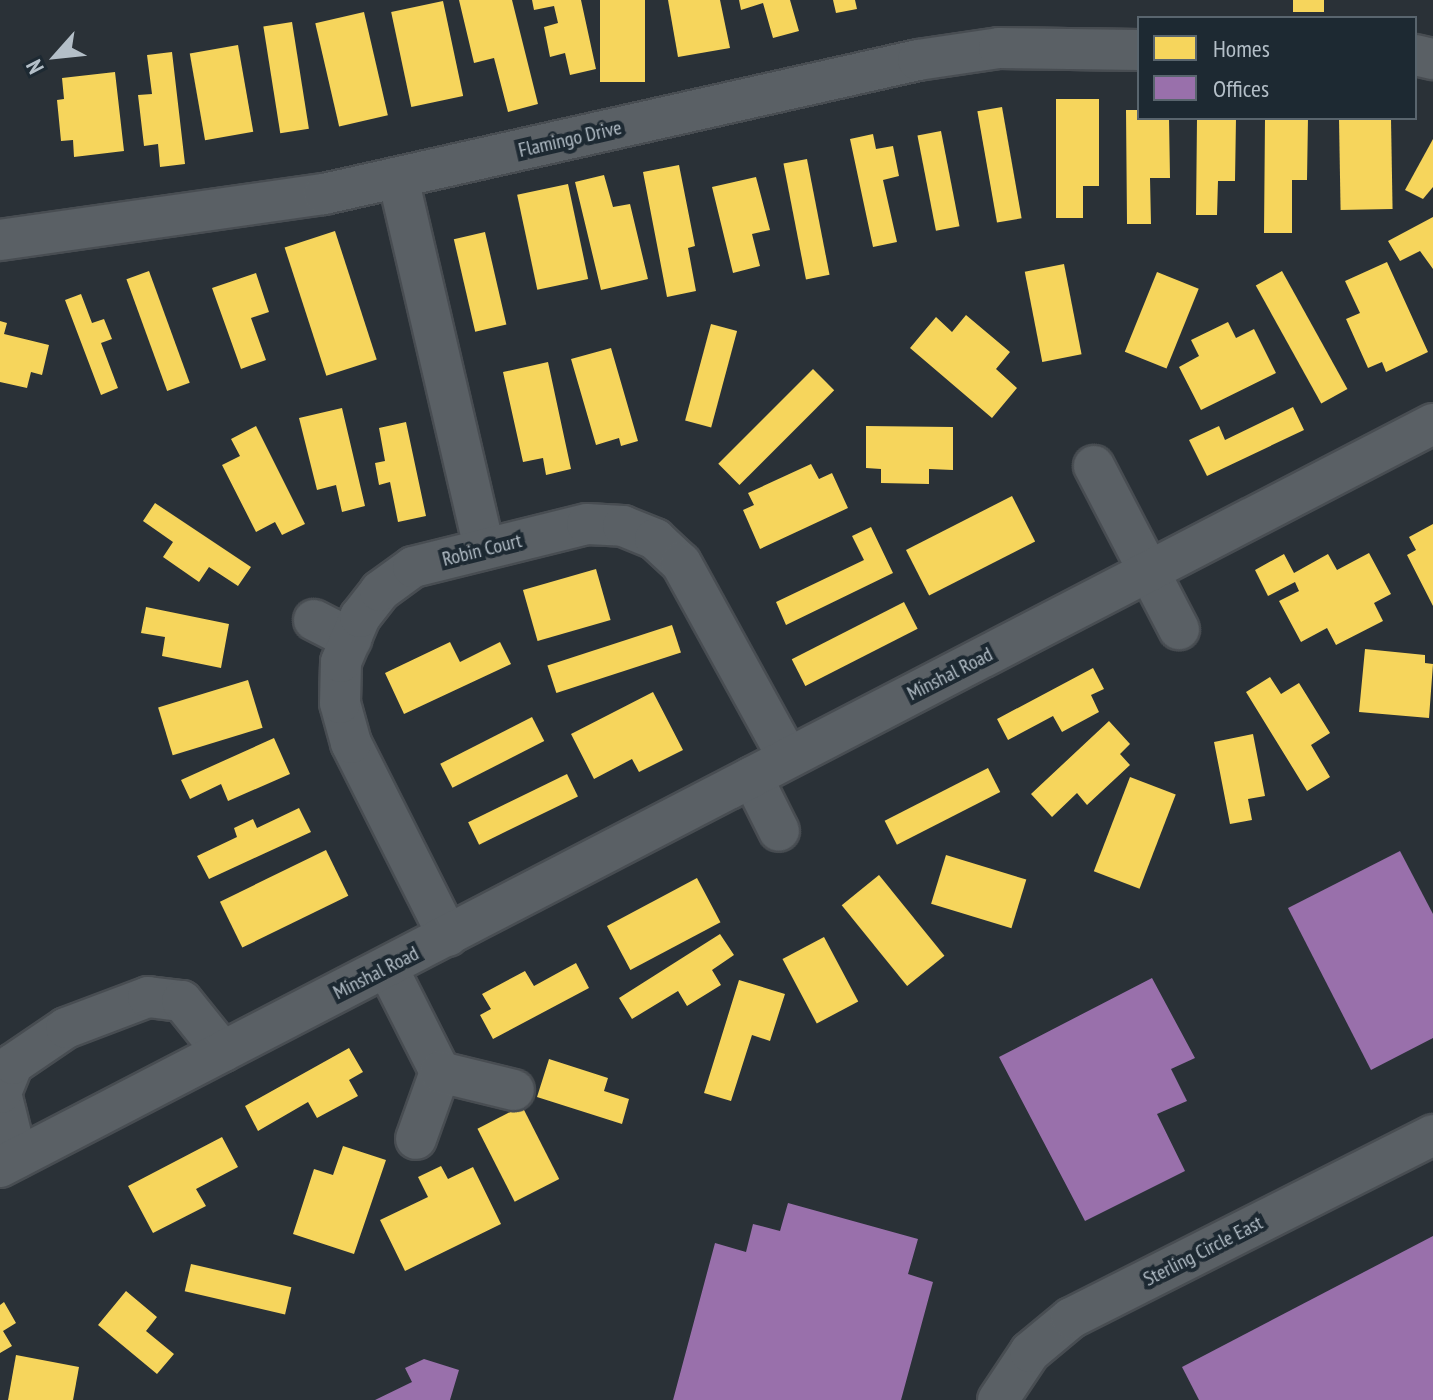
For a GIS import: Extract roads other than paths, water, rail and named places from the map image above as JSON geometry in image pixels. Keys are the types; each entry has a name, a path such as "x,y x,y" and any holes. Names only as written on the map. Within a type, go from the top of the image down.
{"street":[{"name":"Flamingo Drive","path":"0,240 324,194 918,60 999,48 1137,50"},
{"path":"398,178 484,549"},
{"name":"Minshal Road","path":"9,1162 1433,424"},
{"path":"1094,466 1179,629"},
{"name":"Robin Court","path":"448,936 351,743 340,703 341,662 360,617 380,591 413,567 587,524 623,526 652,520 681,563 788,758"},
{"path":"314,620 351,639"},
{"path":"752,777 779,831"},
{"path":"387,967 440,1072 416,1139"},
{"path":"9,1162 1,1093 13,1064 66,1028 148,997 182,1001 223,1052"},
{"path":"440,1072 514,1090"},
{"name":"Sterling Circle East","path":"998,1400 1030,1352 1071,1318 1433,1135"}]}
